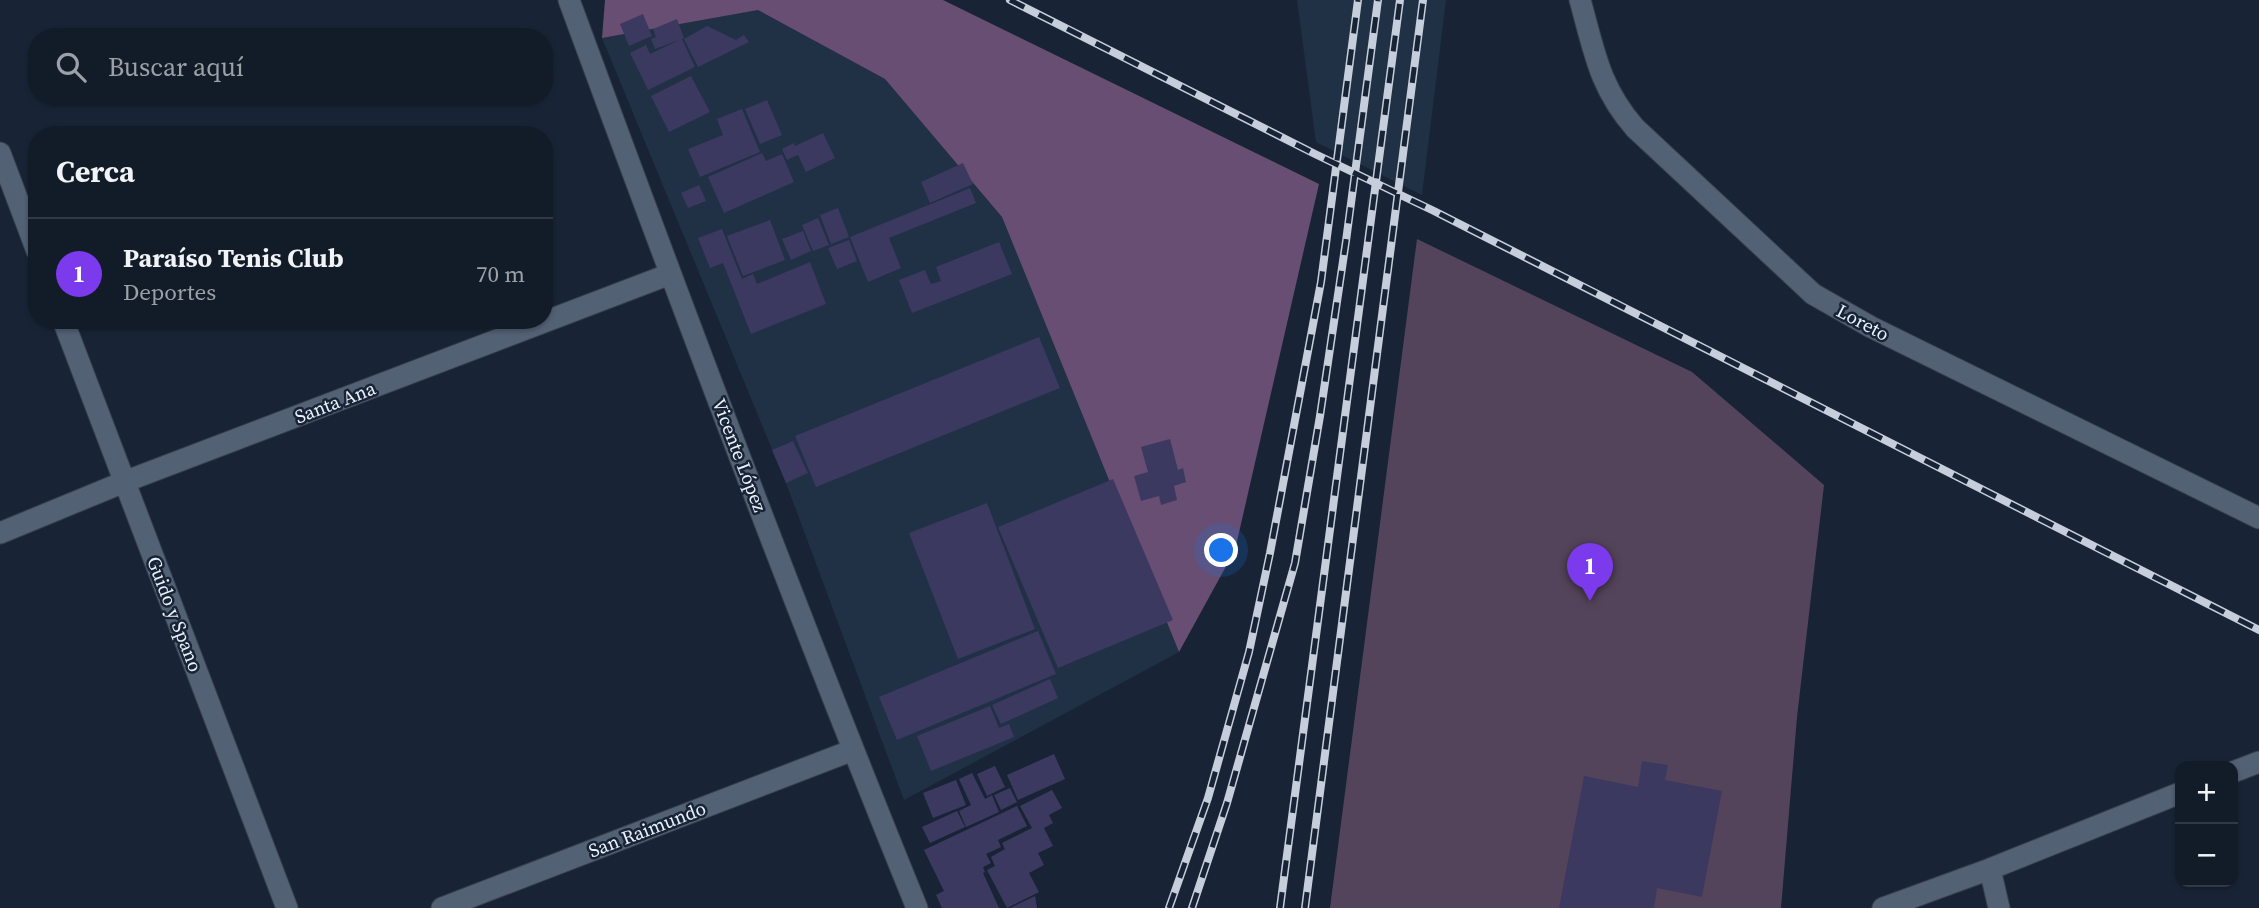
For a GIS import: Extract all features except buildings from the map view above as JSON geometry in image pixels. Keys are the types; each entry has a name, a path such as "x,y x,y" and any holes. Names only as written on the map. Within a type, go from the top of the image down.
{"street":[{"name":"Vicente López","path":"569,0 670,274 853,750 917,908"},
{"name":"Loreto","path":"1580,0 1604,84 1620,110 1635,128 1813,294 1871,327 2259,518"},
{"path":"0,153 28,226"},
{"name":"Santa Ana","path":"553,319 670,274"},
{"name":"Guido y Spano","path":"66,329 287,908"},
{"name":"Santa Ana","path":"0,533 124,482 526,329"},
{"name":"San Raimundo","path":"442,908 853,750"},
{"path":"2238,770 2259,762"},
{"path":"1883,908 1990,869 2175,795"},
{"path":"1990,869 1999,908"}],"shaded area":[{"path":"605,0 943,0 1319,184 1235,550 1179,652 1002,217 885,79 758,10 602,38"},
{"path":"1297,0 1446,0 1422,195 1316,142"},
{"path":"758,10 885,79 1002,217 1179,652 904,800 786,483 602,38"},
{"path":"1417,239 1692,372 1824,485 1797,717 1781,908 1330,908"}],"railway":[{"path":"1010,0 1434,211 2259,630"},
{"path":"1169,908 1208,798 1249,652 1270,553 1321,282 1358,0"},
{"path":"1192,908 1227,803 1295,563 1346,241 1378,0"},
{"path":"1280,908 1400,0"},
{"path":"1305,908 1423,0"}],"place":[{"name":"Paraíso Tenis Club","path":"1590,601"}]}
